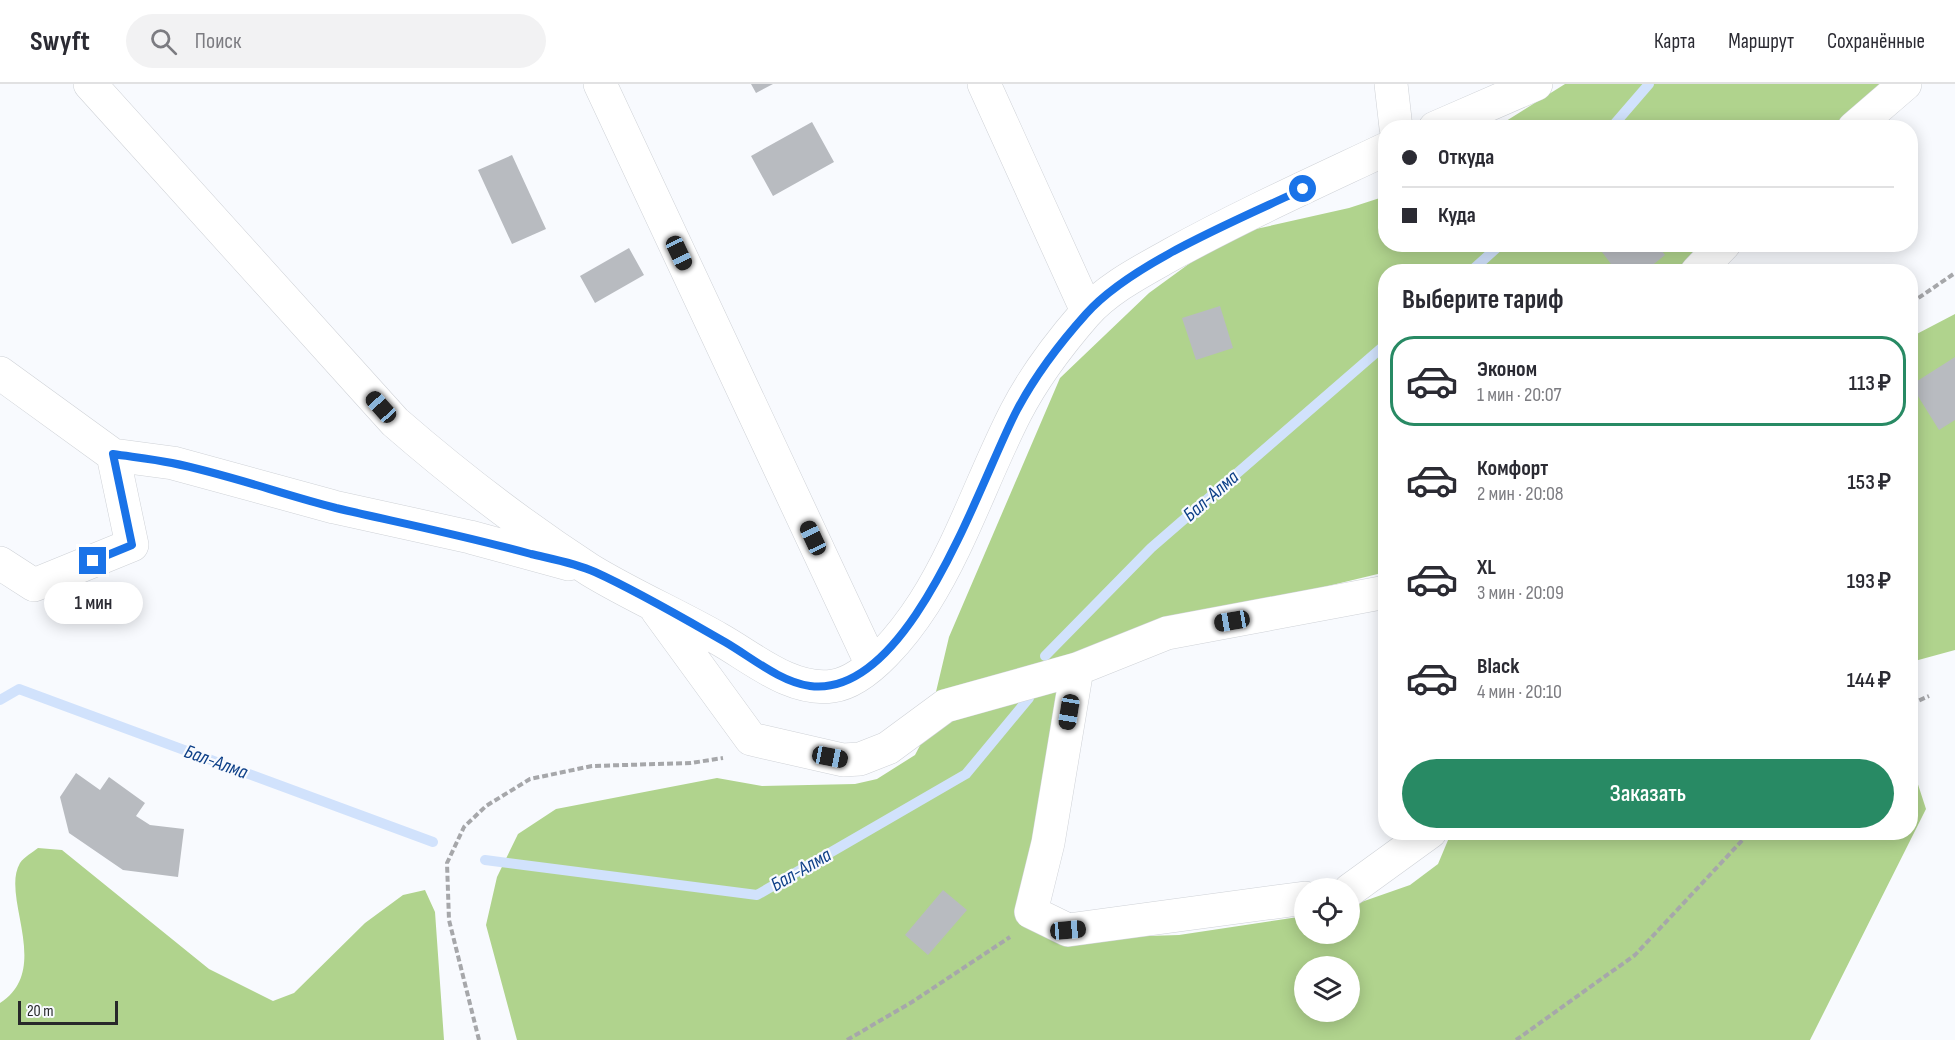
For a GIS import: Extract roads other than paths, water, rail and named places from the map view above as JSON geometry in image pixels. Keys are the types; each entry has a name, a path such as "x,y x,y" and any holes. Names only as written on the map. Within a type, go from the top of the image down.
{"lane":[{"path":"90,84 395,422 445,465 592,571 777,674 808,686 835,686 872,665 900,637 924,603 968,518 1016,412 1037,375 1087,312 1130,277 1199,239 1378,153"},
{"path":"600,84 872,665"},
{"path":"984,84 1087,312"},
{"path":"1391,84 1395,120"},
{"path":"1453,120 1536,84"},
{"path":"1863,120 1905,84"},
{"path":"1705,264 1716,252"},
{"path":"0,373 113,454 173,463 334,507 470,537 592,571"},
{"path":"0,563 34,585 132,545 113,454"},
{"path":"651,602 751,739 843,760 860,759 888,748 945,706 1077,669 1167,633 1378,593"},
{"path":"1077,669 1048,843 1031,912 1068,930 1294,899"},
{"path":"1360,883 1419,840"}],"waterway":[{"name":"Бал-Алма","path":"1618,120 1649,84"},
{"name":"Бал-Алма","path":"1479,264 1492,252"},
{"name":"Бал-Алма","path":"1045,656 1151,548 1378,351"},
{"name":"Бал-Алма","path":"0,700 19,689 433,842"},
{"name":"Бал-Алма","path":"485,860 757,895 966,774 1029,698"}]}
